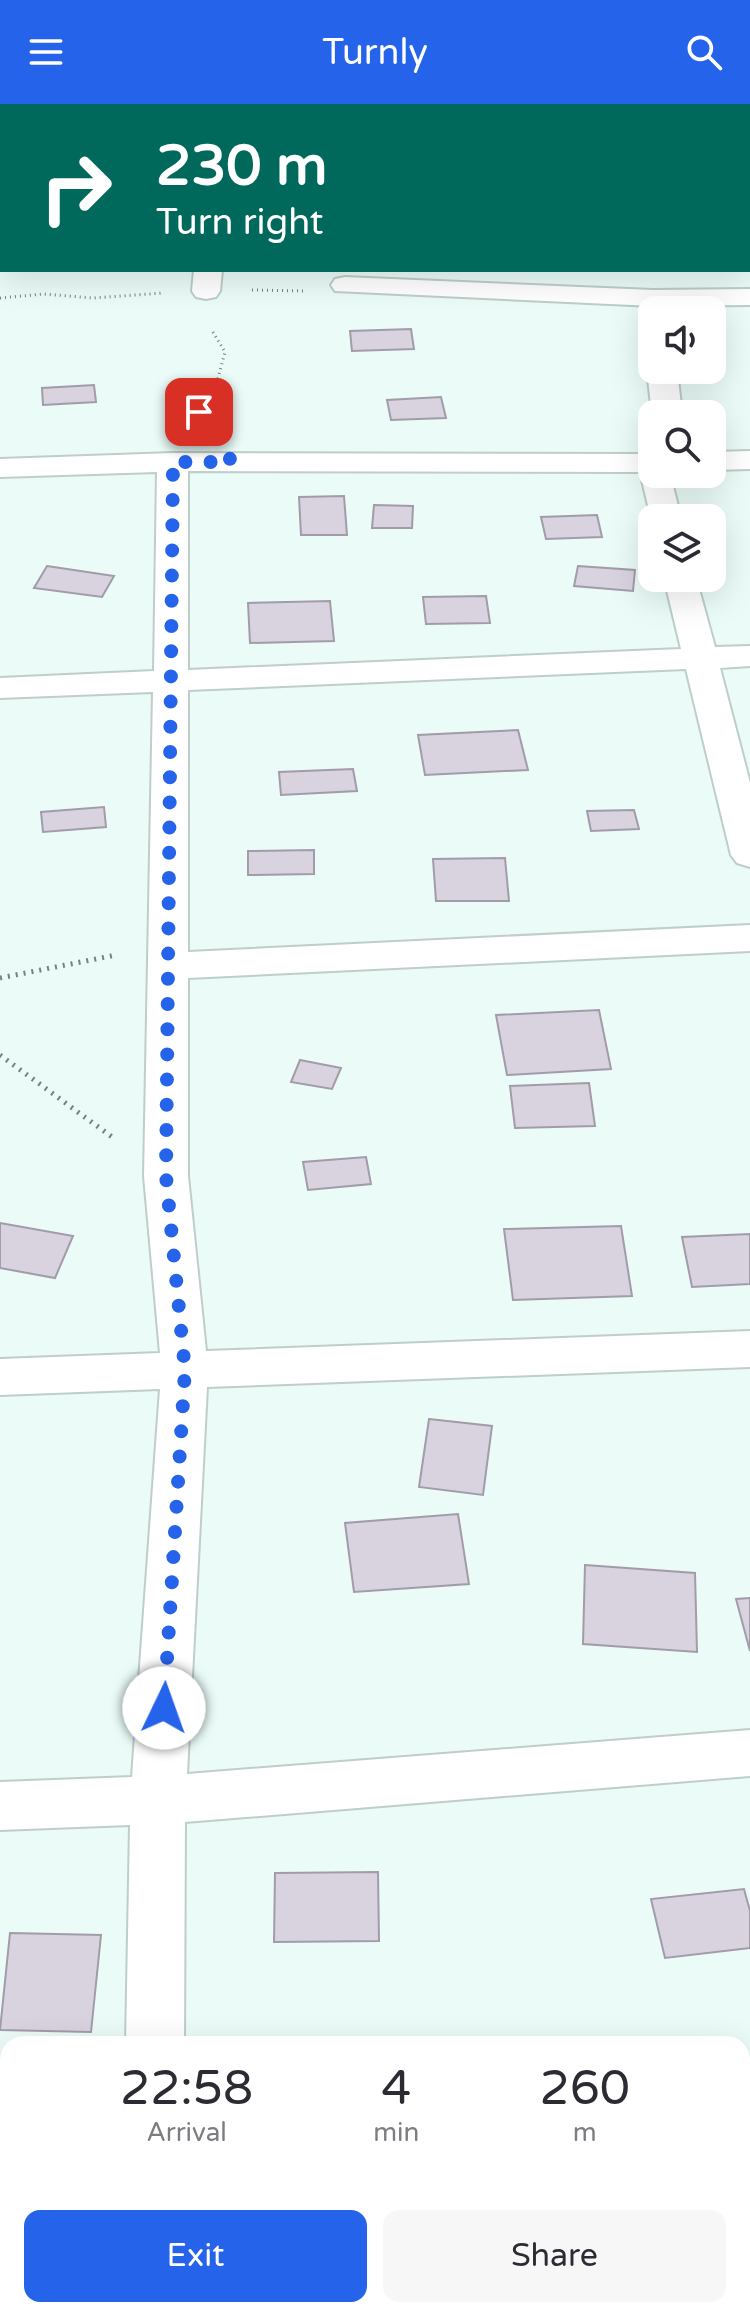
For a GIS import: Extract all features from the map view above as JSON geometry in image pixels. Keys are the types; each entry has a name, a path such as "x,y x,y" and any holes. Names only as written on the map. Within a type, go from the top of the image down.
{"street":[{"path":"648,272 653,296"},
{"path":"345,285 638,303"},
{"path":"726,299 750,297"},
{"path":"726,461 750,460"},
{"path":"155,2036 158,1800 185,1370 166,1176 173,462"},
{"path":"0,468 173,462 638,464"},
{"path":"684,592 750,855"},
{"path":"0,688 750,656"},
{"path":"168,955 750,938"},
{"path":"0,1377 750,1349"},
{"path":"0,1806 158,1800 750,1753"}],"path":[{"path":"207,281 211,331 225,352 218,378 197,393 199,412 232,462"},
{"path":"0,978 168,955"},
{"path":"0,1055 166,1176"}],"building":[{"path":"411,329 414,349 352,351 350,331"},
{"path":"94,385 96,402 43,405 42,388"},
{"path":"441,397 446,418 391,420 387,400"},
{"path":"344,496 347,535 301,535 299,497"},
{"path":"374,505 413,506 412,528 372,528"},
{"path":"597,515 602,537 546,539 541,517"},
{"path":"47,566 114,576 102,597 34,588"},
{"path":"578,566 635,570 633,591 574,586"},
{"path":"486,596 490,623 426,624 423,597"},
{"path":"330,601 334,641 250,643 248,603"},
{"path":"518,730 528,770 425,775 418,735"},
{"path":"353,769 357,791 281,795 279,772"},
{"path":"104,807 106,827 43,832 41,812"},
{"path":"634,810 639,829 591,831 587,811"},
{"path":"314,850 314,874 248,875 248,851"},
{"path":"505,858 509,901 436,901 433,859"},
{"path":"599,1010 611,1069 507,1075 496,1015"},
{"path":"300,1060 341,1068 332,1089 291,1082"},
{"path":"589,1083 595,1126 515,1128 510,1086"},
{"path":"366,1157 371,1184 308,1190 303,1162"},
{"path":"0,1223 73,1236 55,1278 0,1268"},
{"path":"621,1226 632,1296 513,1300 504,1229"},
{"path":"750,1234 750,1284 692,1287 682,1237"},
{"path":"429,1419 492,1426 483,1495 419,1487"},
{"path":"458,1514 469,1584 354,1592 345,1523"},
{"path":"585,1565 695,1573 697,1652 583,1644"},
{"path":"750,1598 750,1651 736,1599"},
{"path":"378,1872 379,1941 274,1942 275,1873"},
{"path":"744,1889 750,1911 750,1948 665,1958 651,1899"},
{"path":"10,1933 101,1935 91,2032 0,2030"}],"route":[{"path":"164,1708 185,1370 166,1176 173,462 232,462 199,412"}]}
